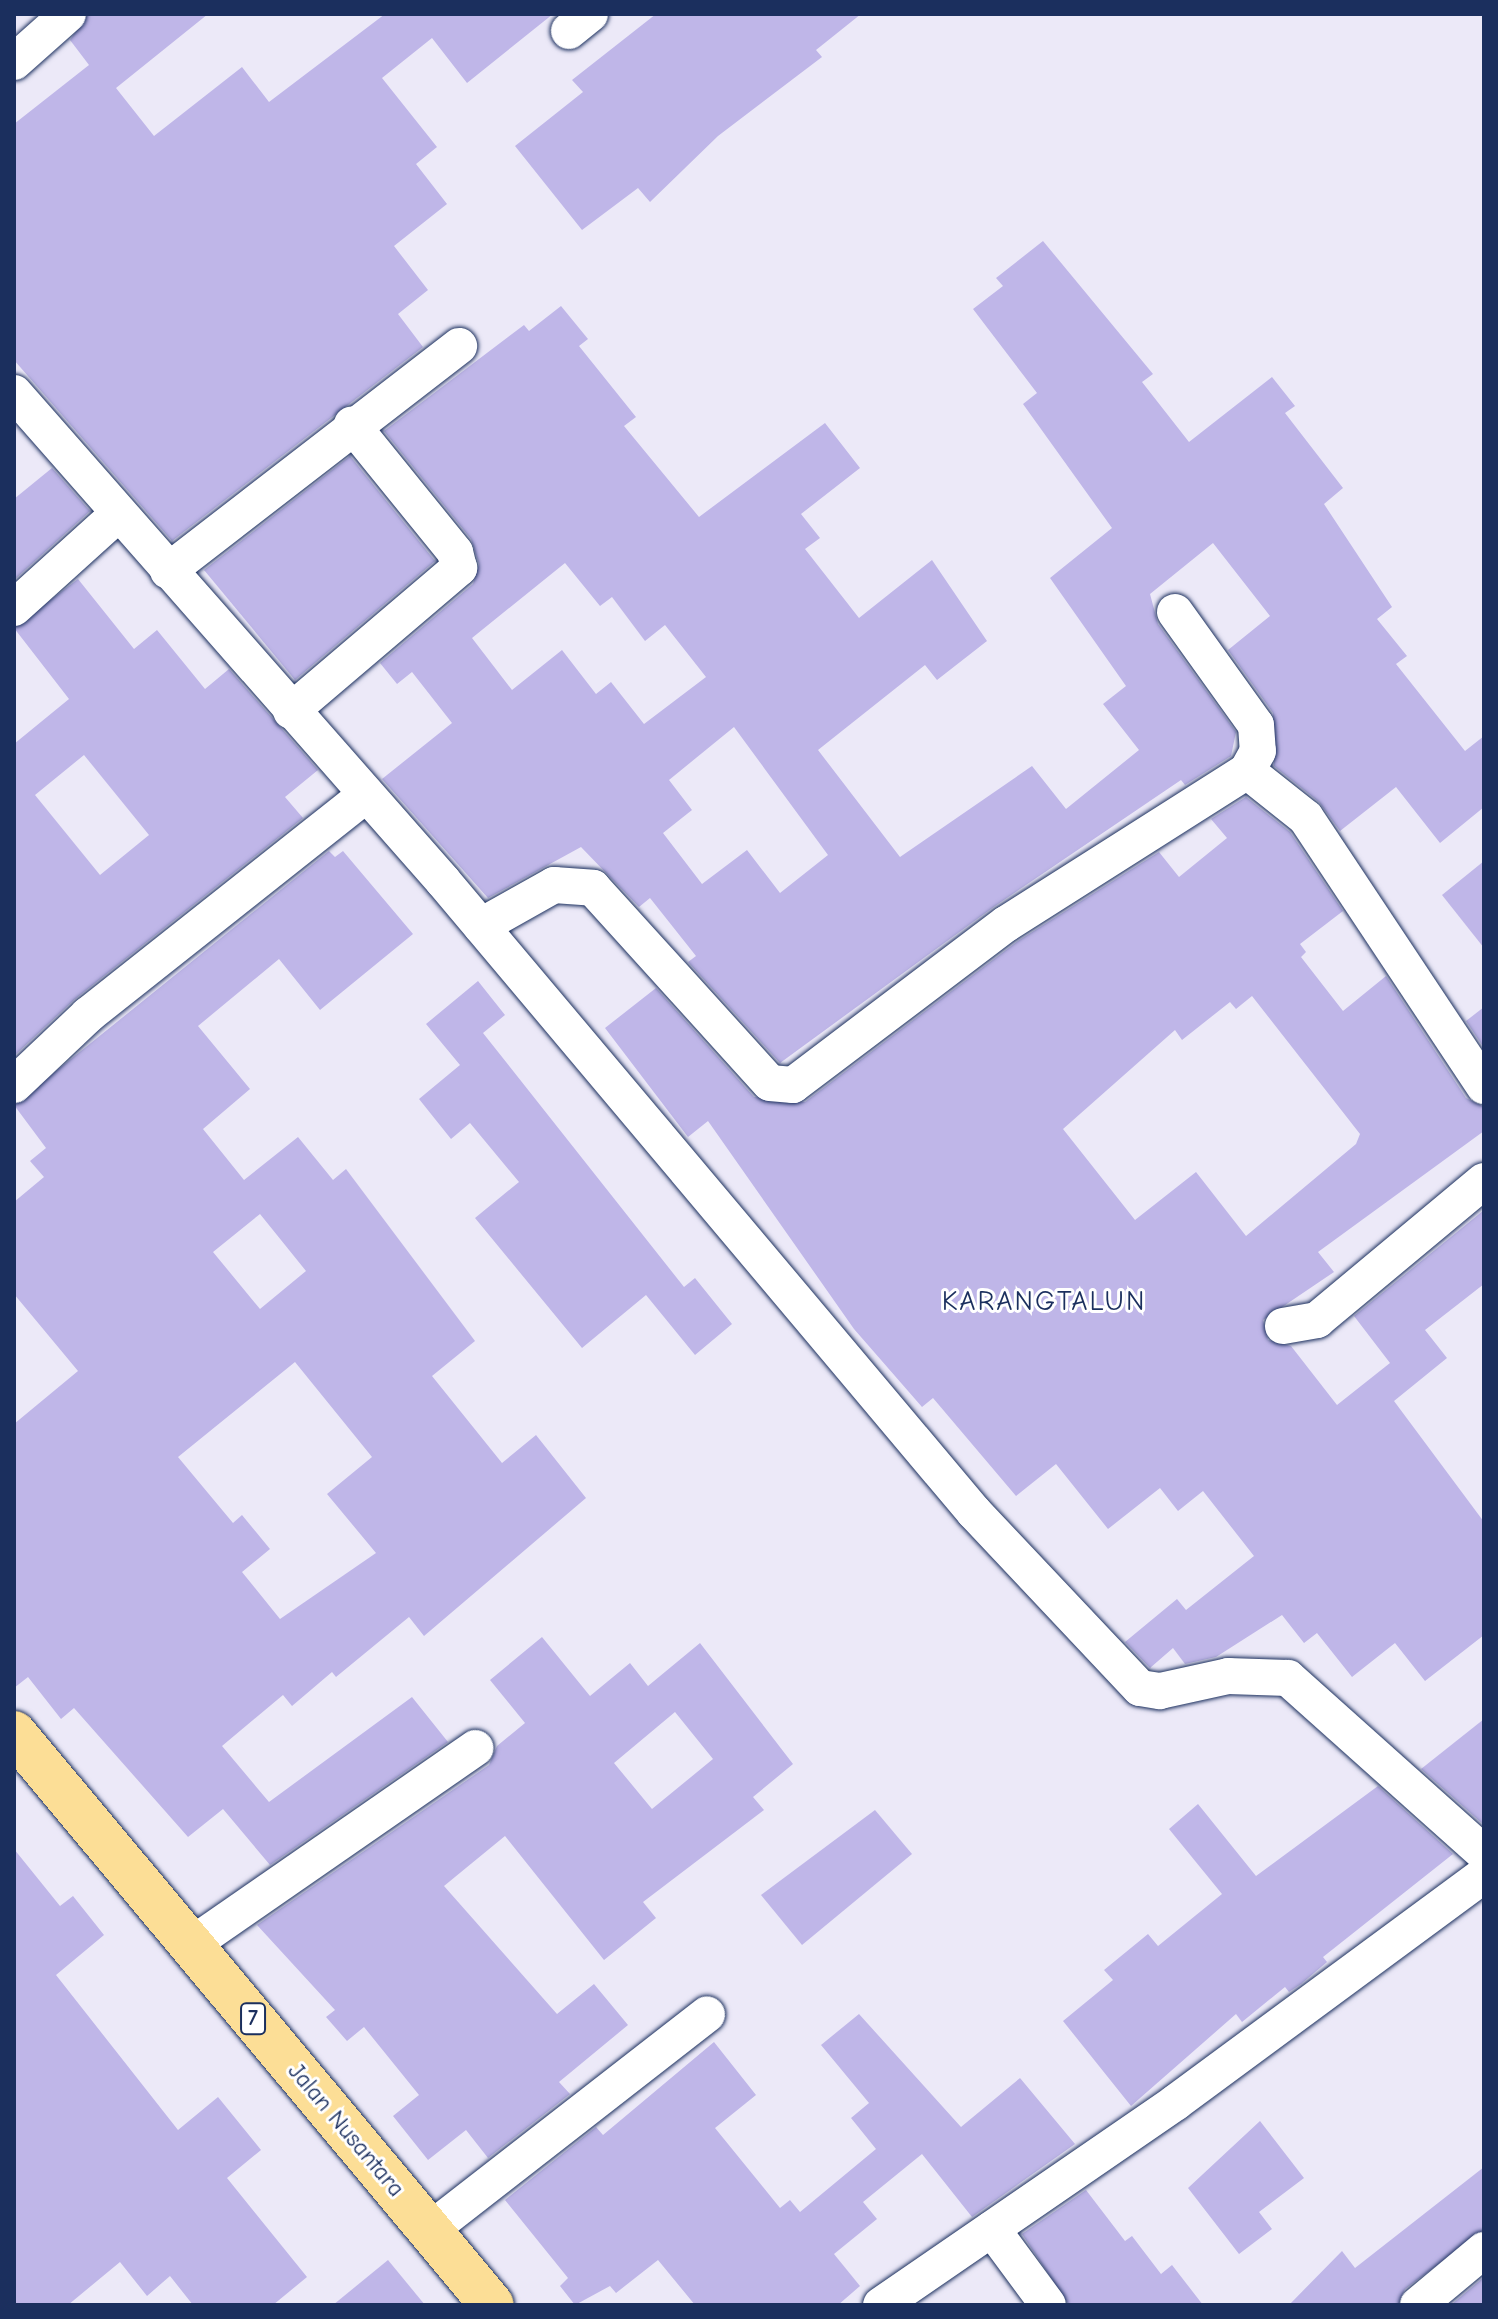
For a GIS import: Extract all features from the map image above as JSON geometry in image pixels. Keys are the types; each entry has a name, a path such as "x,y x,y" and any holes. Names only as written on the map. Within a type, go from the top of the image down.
{"highway":[{"name":"Jalan Nusantara","path":"14,1733 492,2305"}],"street":[{"path":"14,62 68,14"},
{"path":"168,571 352,425 459,346"},
{"path":"14,393 481,926 974,1512 1140,1688 1160,1691 1228,1676 1288,1678 1484,1853"},
{"path":"291,711 459,568 455,552 352,425"},
{"path":"14,608 118,514"},
{"path":"481,926 554,885 593,888 770,1083 793,1085 1006,924 1247,771 1258,751 1256,725 1175,612"},
{"path":"1247,771 1306,818 1484,1086"},
{"path":"14,1085 88,1015 366,795"},
{"path":"1283,1326 1317,1320 1484,1181"},
{"path":"191,1945 476,1748"},
{"path":"881,2305 992,2229 1484,1875"},
{"path":"430,2230 707,2014"},
{"path":"992,2229 1048,2305"},
{"path":"1418,2305 1484,2250"}],"building":[{"path":"88,14 208,14 116,88 154,136 242,67 269,102 385,14 553,14 467,83 432,38 382,78 437,147 416,164 447,204 394,246 428,290 398,314 423,347 172,541 14,360 14,124 89,65 70,40"},
{"path":"656,14 861,14 816,50 822,57 718,136 650,202 638,188 582,230 515,146 583,92 572,80"},
{"path":"1043,241 1153,374 1142,382 1189,442 1272,377 1295,406 1285,413 1343,488 1324,504 1392,607 1377,619 1407,656 1396,664 1465,751 1484,736 1484,807 1440,843 1396,787 1340,831 1319,802 1274,766 1273,713 1228,650 1270,616 1213,543 1150,594 1158,624 1236,732 1231,756 1185,785 1181,780 995,906 780,1063 688,962 696,956 650,898 639,907 581,847 488,898 382,779 452,723 412,672 397,684 380,663 473,584 479,564 471,539 384,431 524,325 529,331 561,306 588,339 579,346 636,417 624,426 699,517 825,423 860,468 801,514 820,538 805,549 859,618 932,560 987,641 937,680 925,665 818,750 900,857 1032,766 1066,809 1139,750 1103,704 1126,686 1050,578 1112,528 1023,404 1037,393 973,309 1003,286 996,278","holes":["565,563 600,606 612,597 645,641 665,625 706,677 644,724 611,682 596,694 562,650 512,690 472,638","734,727 828,855 780,893 747,850 702,884 663,833 692,810 669,780"]},
{"path":"350,456 435,561 295,680 204,570"},
{"path":"52,468 90,511 14,580 14,499"},
{"path":"78,579 134,649 157,630 205,689 229,669 318,770 285,797 303,818 75,999 14,1056 14,744 69,699 14,628","holes":["84,755 149,835 100,875 35,795"]},
{"path":"1246,797 1290,832 1343,911 1300,944 1306,952 1301,957 1343,1011 1386,976 1466,1098 1484,1107 1484,1131 1318,1252 1334,1272 1263,1320 1268,1340 1291,1346 1337,1405 1390,1363 1354,1316 1484,1210 1484,1284 1425,1330 1447,1358 1394,1401 1484,1522 1484,1635 1425,1681 1395,1643 1352,1677 1317,1633 1304,1643 1282,1615 1216,1657 1185,1664 1173,1648 1150,1668 1125,1642 1177,1599 1186,1610 1254,1556 1203,1491 1178,1511 1160,1488 1108,1529 1056,1464 1016,1496 933,1398 922,1407 854,1329 708,1121 688,1137 605,1028 656,988 754,1097 805,1102 1018,941 1159,852 1179,877 1227,838 1211,819","holes":["1252,996 1360,1134 1356,1144 1246,1236 1196,1172 1135,1220 1063,1129 1175,1030 1182,1040 1230,1002 1236,1009"]},
{"path":"329,851 335,857 343,851 413,934 320,1010 279,959 198,1026 250,1089 203,1129 244,1180 298,1137 333,1180 346,1169 475,1341 432,1376 502,1463 536,1435 586,1498 424,1636 409,1617 336,1677 332,1672 292,1706 283,1695 222,1746 269,1802 412,1697 448,1742 270,1865 223,1809 188,1837 74,1708 61,1719 28,1677 14,1688 14,1424 78,1371 14,1294 14,1202 44,1177 30,1161 46,1148 14,1105","holes":["260,1214 306,1271 260,1309 213,1252","295,1362 372,1457 327,1494 376,1553 280,1619 242,1572 270,1549 242,1515 233,1523 178,1457"]},
{"path":"1484,861 1484,948 1442,895"},
{"path":"478,981 505,1015 483,1033 684,1287 695,1278 732,1324 695,1355 646,1295 582,1348 475,1218 519,1182 470,1123 451,1139 419,1099 460,1065 426,1024"},
{"path":"1484,1007 1484,1048 1466,1021"},
{"path":"542,1637 590,1696 630,1663 648,1686 700,1643 793,1764 753,1797 764,1810 643,1902 656,1918 604,1960 505,1836 444,1886 557,2014 594,1984 628,2025 559,2082 570,2094 488,2158 466,2130 428,2160 393,2116 419,2095 364,2027 347,2041 326,2017 335,2010 257,1925 489,1765 497,1746 525,1723 490,1680","holes":["675,1712 713,1759 652,1809 614,1763"]},
{"path":"1484,1719 1484,1825 1421,1769"},
{"path":"1378,1786 1453,1854 1323,1957 1327,1962 1301,1984 1289,1992 1285,1987 1242,2022 1236,2014 1131,2106 1063,2021 1113,1980 1104,1970 1148,1934 1158,1946 1222,1894 1169,1829 1198,1804 1256,1876"},
{"path":"875,1810 912,1854 802,1945 761,1895"},
{"path":"14,1849 60,1906 73,1896 104,1935 56,1975 178,2130 218,2097 261,2150 227,2178 307,2277 273,2305 193,2305 170,2276 147,2296 120,2262 68,2305 14,2305"},
{"path":"859,2014 961,2127 1020,2078 1075,2144 972,2217 922,2154 863,2202 877,2219 834,2254 860,2286 838,2305 695,2305 658,2260 616,2293 610,2286 575,2305 560,2286 568,2278 505,2200 596,2127 603,2135 714,2042 756,2095 715,2128 780,2208 790,2200 800,2212 876,2149 851,2118 869,2103 821,2045"},
{"path":"1260,2121 1304,2178 1259,2212 1272,2229 1239,2254 1188,2188"},
{"path":"1484,2167 1484,2230 1405,2289 1398,2305 1289,2305 1342,2251 1355,2268"},
{"path":"1086,2190 1125,2241 1132,2236 1161,2274 1172,2265 1203,2305 1069,2305 1022,2234"},
{"path":"388,2260 425,2305 333,2305"},
{"path":"1484,2277 1484,2305 1451,2305"}],"district":[{"name":"KARANGTALUN","path":"1044,1301"}]}
